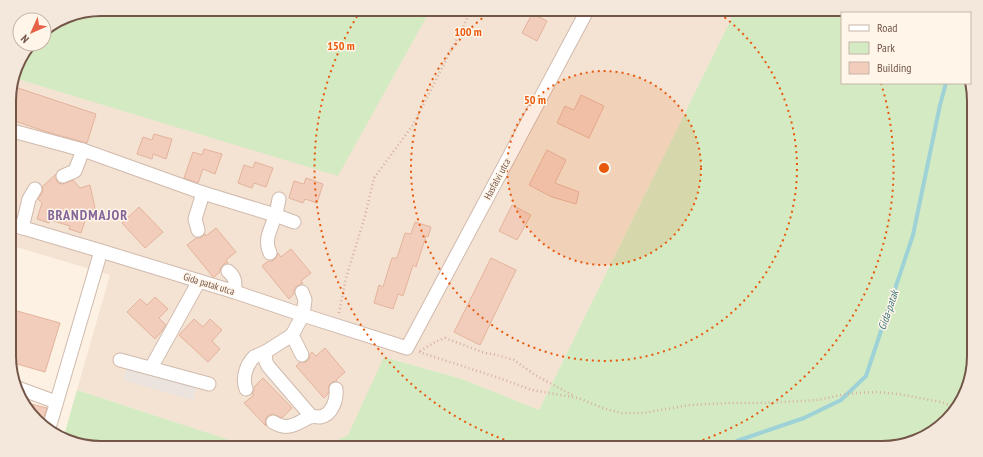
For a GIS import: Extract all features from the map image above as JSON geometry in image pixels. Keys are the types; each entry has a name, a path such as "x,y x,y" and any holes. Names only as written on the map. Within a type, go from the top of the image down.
{"street":[{"name":"Hasfalvi utca","path":"413,350 584,16"},
{"path":"16,132 83,150 204,193 294,222"},
{"path":"73,176 83,150"},
{"path":"16,226 35,189"},
{"path":"198,230 195,219 204,193"},
{"path":"270,253 267,238 279,199"},
{"name":"Gida patak utca","path":"16,226 235,292 413,350"},
{"path":"50,424 101,251"},
{"path":"228,271 234,276 235,292"},
{"path":"151,368 199,281"},
{"path":"246,389 245,378 249,364 254,357 267,351 292,335 303,315 305,300 302,292"},
{"path":"292,335 302,355"},
{"path":"267,351 265,354 265,359 268,366 311,416"},
{"path":"120,360 209,384"},
{"path":"272,422 280,426 287,427 299,423 311,416 321,417 328,413 334,405 336,389"},
{"path":"22,390 56,402"}],"path":[{"path":"336,325 346,278 365,216 374,178 413,125 468,16"},
{"path":"413,350 445,338 485,353 514,360 534,375 578,398 620,413 643,413 690,405 818,400 841,395 876,392 898,394 941,402 951,406"},
{"path":"413,350 532,390 578,398"}],"shaded area":[{"path":"427,16 733,16 539,410 462,379 385,357 348,435 336,441 233,441 77,390 110,275 16,247 16,95 19,79 338,175"},
{"path":"127,366 197,385 193,400 123,380"}],"green space":[{"path":"427,16 338,176 19,79 27,58 32,52 52,52 52,32 58,27 79,19 90,17"},
{"path":"733,16 841,16 841,84 965,84 967,101 967,362 961,389 953,403 938,420 929,427 909,436 888,441 336,441 348,435 384,357 462,379 539,410"},
{"path":"77,390 233,441 95,441 65,433"}],"building":[{"path":"531,16 536,16 547,21 537,41 522,33"},
{"path":"17,88 96,114 87,143 16,121"},
{"path":"581,95 604,106 589,138 557,123 565,106 574,110"},
{"path":"154,134 172,139 166,159 153,154 152,159 137,154 143,137 152,140"},
{"path":"204,149 222,154 215,174 203,169 198,183 184,178 193,152 202,155"},
{"path":"547,150 566,160 555,183 579,192 576,204 552,197 529,185"},
{"path":"255,162 273,168 266,187 254,183 252,188 238,183 244,165 253,168"},
{"path":"56,174 58,183 62,184 73,180 80,188 90,185 96,213 87,215 81,233 69,229 70,226 51,220 49,223 37,219 42,203 38,199 43,190 42,187"},
{"path":"306,178 323,184 317,203 305,199 303,203 289,198 294,181 304,184"},
{"path":"512,205 531,215 517,240 499,231"},
{"path":"139,207 163,232 145,248 122,223"},
{"path":"415,222 431,227 428,237 426,236 416,267 413,265 403,296 398,294 393,309 374,303 379,285 383,287 392,258 397,258 405,233 411,234"},
{"path":"216,228 236,252 226,260 228,263 225,263 220,269 220,272 213,277 187,245 196,238 200,238 205,234 206,236"},
{"path":"291,249 311,273 301,281 303,284 296,287 294,294 289,299 262,266 268,261 272,261 276,258 278,253 281,257"},
{"path":"491,258 516,270 480,345 454,332"},
{"path":"155,297 168,309 159,318 166,325 155,339 127,312 140,299 147,305"},
{"path":"16,311 60,323 45,372 17,364"},
{"path":"194,319 203,327 210,319 222,330 212,341 220,349 208,362 179,335"},
{"path":"325,348 345,372 336,380 337,381 332,382 329,385 328,394 324,398 296,366 300,362 306,362 312,352 316,356"},
{"path":"263,378 292,408 282,418 273,414 269,415 266,418 266,426 244,403 254,395 252,394 254,387"},
{"path":"31,404 47,408 44,418"}],"waterway":[{"name":"Gida-patak","path":"737,441 804,418 841,400 866,376 913,235 946,84"}],"district":[{"name":"BRANDMAJOR","path":"88,215"}]}
